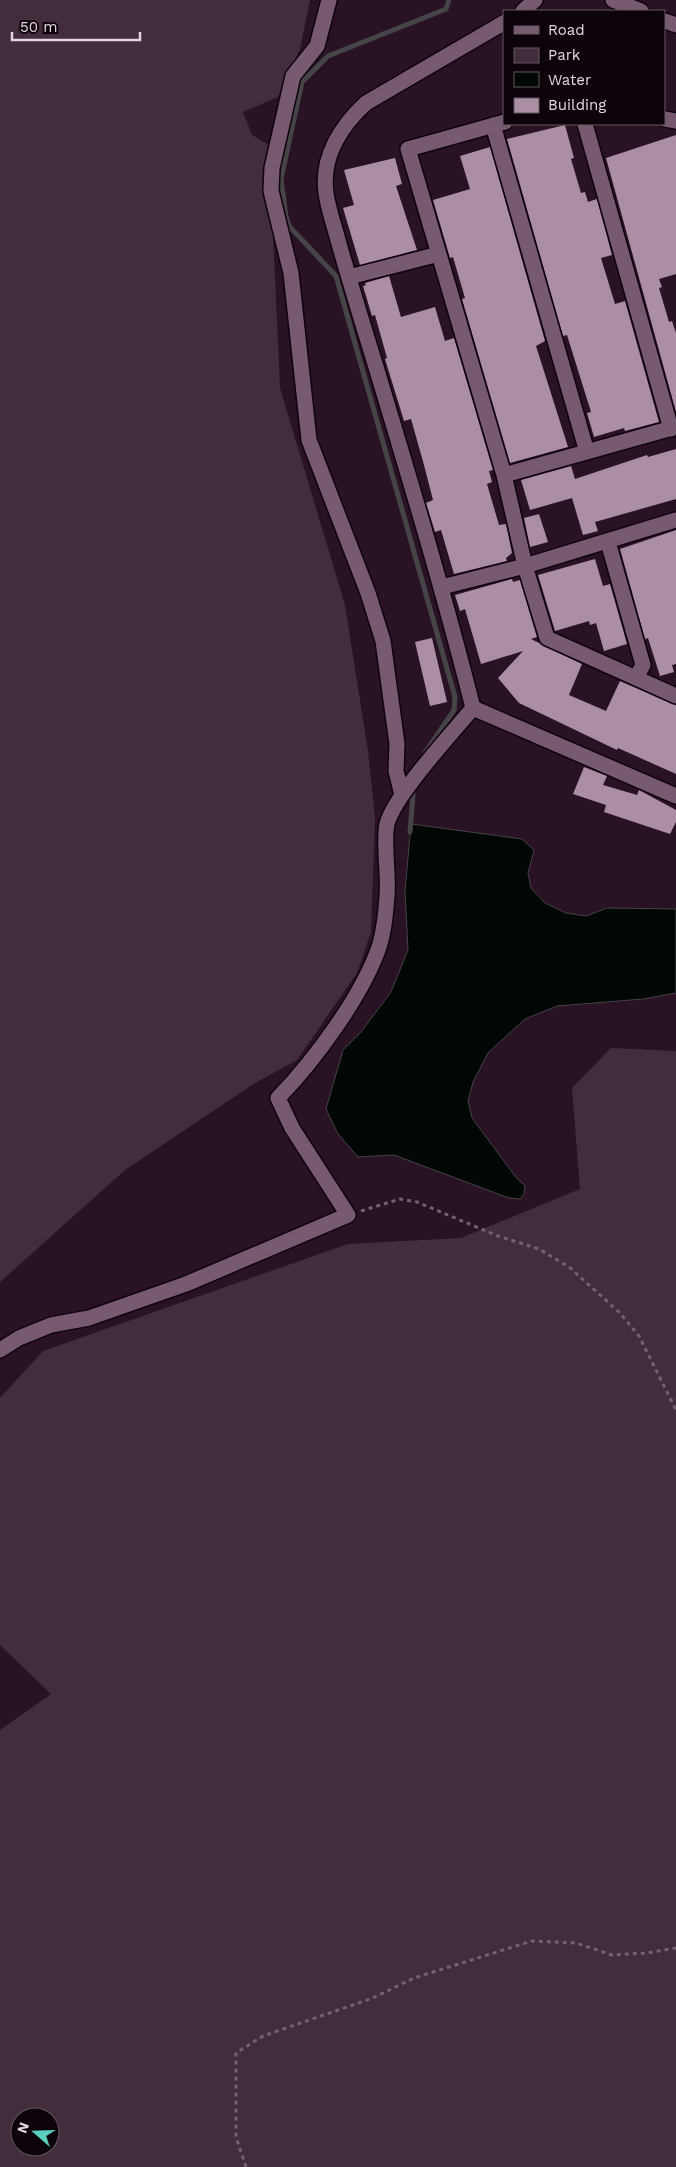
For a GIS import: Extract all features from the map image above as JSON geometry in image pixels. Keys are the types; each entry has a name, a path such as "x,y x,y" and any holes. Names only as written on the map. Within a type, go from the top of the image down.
{"street":[{"path":"329,0 317,46 293,76 272,168 271,191 291,273 309,440 368,593 383,641 397,744 396,771 402,795"},
{"path":"524,10 535,0"},
{"path":"613,0 638,10"},
{"path":"473,708 442,587 349,278 326,193 326,172 331,151 339,134 350,118 366,103 503,23"},
{"path":"587,452 499,124 408,149 504,475 526,566 547,638 676,696"},
{"path":"504,475 673,428 585,125"},
{"path":"349,278 439,254"},
{"path":"442,587 526,566 676,520"},
{"path":"608,542 643,665 636,678"},
{"path":"0,1350 19,1338 51,1325 89,1318 186,1284 348,1215 292,1128 278,1098 302,1074 342,1015 364,981 380,944 387,896 387,824 402,795 473,708"},
{"path":"473,708 676,796"}],"path":[{"path":"348,1215 400,1199 417,1202 498,1236 539,1249 569,1267 619,1312 639,1336 676,1410"},
{"path":"246,2167 236,2137 236,2053 263,2036 373,1998 414,1978 532,1941 576,1943 612,1955 647,1954 676,1948"}],"green space":[{"path":"0,0 310,0 300,49 278,97 243,112 252,135 269,145 280,388 345,605 368,751 375,818 371,932 357,973 297,1060 255,1083 125,1170 0,1282"},
{"path":"611,1048 676,1051 676,2167 0,2167 0,1730 51,1694 0,1645 0,1398 43,1351 348,1244 461,1238 580,1189 572,1088"}],"water":[{"path":"411,824 522,839 534,850 528,873 531,888 545,903 566,913 586,916 607,908 676,909 676,993 643,999 557,1006 525,1019 488,1053 473,1082 468,1101 472,1118 515,1176 525,1186 524,1194 520,1199 509,1198 394,1155 358,1157 338,1134 326,1109 343,1050 361,1032 391,992 408,950 405,891"}],"building":[{"path":"565,125 574,158 571,159 581,193 585,192 588,202 597,199 612,255 601,258 615,304 625,301 659,422 625,431 624,428 594,437 587,413 591,412 567,335 563,336 507,139"},
{"path":"676,135 676,274 659,279 662,287 659,288 669,322 672,321 676,333 676,412 606,158"},
{"path":"490,147 545,341 536,346 568,447 510,463 462,299 465,298 453,257 450,258 433,200 470,189 460,156"},
{"path":"395,158 402,184 396,186 417,250 360,265 343,208 354,205 344,170"},
{"path":"389,276 401,317 435,307 445,341 454,338 493,470 489,471 492,482 487,484 499,525 506,524 512,553 506,558 507,561 454,574 441,530 435,532 426,503 433,500 411,419 404,421 385,359 387,358 375,315 372,316 363,286 366,285 365,283"},
{"path":"676,449 676,499 595,522 598,531 583,535 572,498 530,510 521,480 571,466 575,479 647,455 648,457"},
{"path":"539,514 548,542 530,547 524,518"},
{"path":"676,530 676,664 672,665 674,672 660,676 648,638 645,639 620,549"},
{"path":"595,559 603,586 610,584 627,644 604,651 596,623 590,625 589,621 555,631 538,575"},
{"path":"512,579 513,582 520,580 537,637 531,639 582,664 569,695 606,711 620,681 676,705 676,774 618,748 617,750 519,703 498,678 523,651 481,664 465,609 460,611 455,595"},
{"path":"432,638 447,702 430,706 415,642"},
{"path":"584,767 607,776 603,785 637,795 639,790 676,810 676,822 670,834 604,812 606,805 573,794"}],"waterway":[{"path":"425,753 454,710 455,697 336,276 289,226 281,179 302,82 328,56 446,9 449,0"},
{"path":"410,832 413,794"}]}
